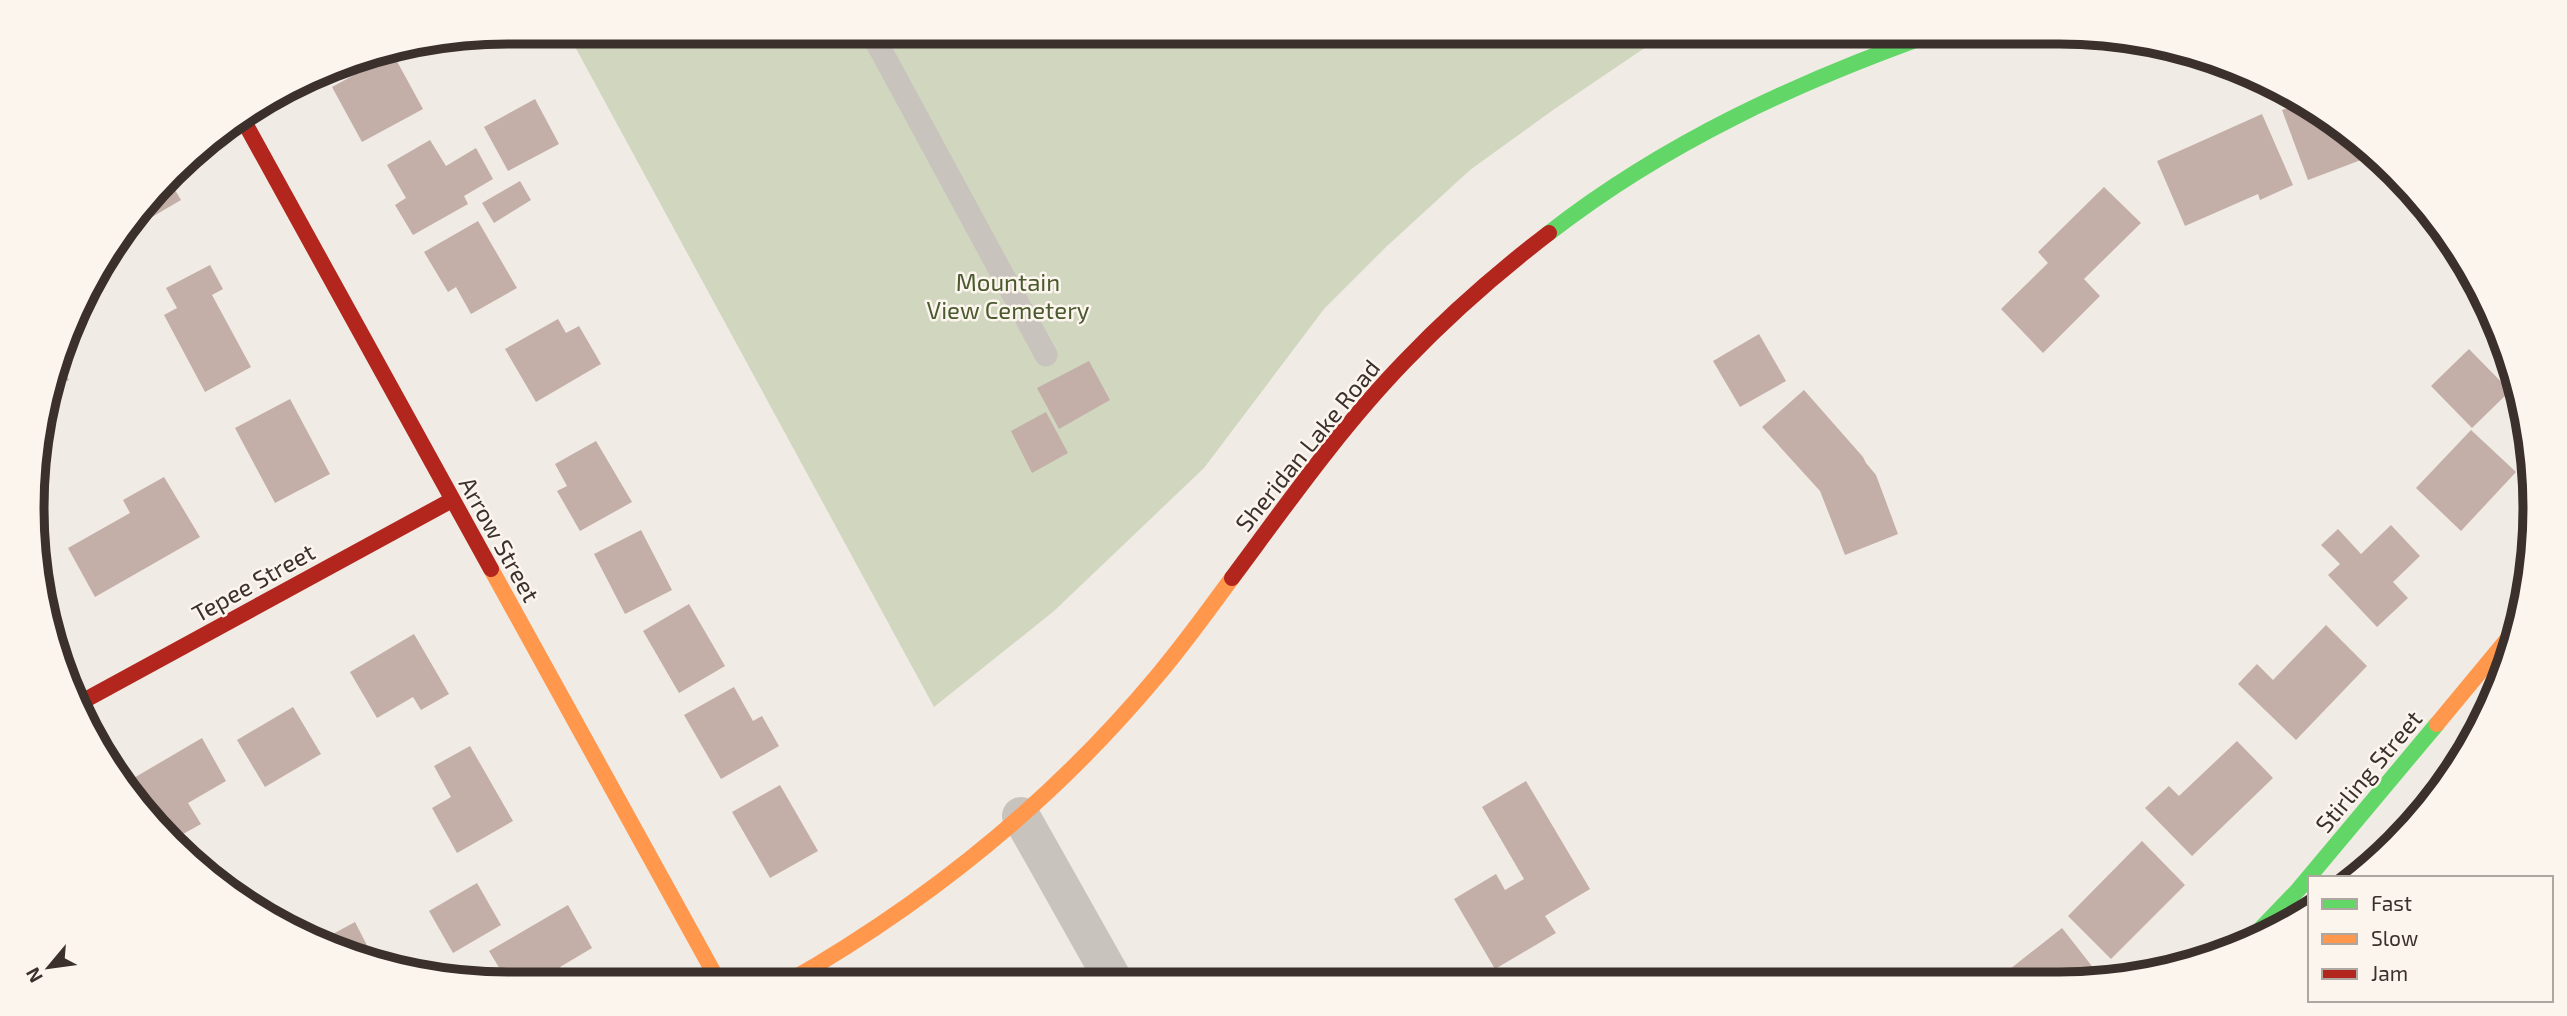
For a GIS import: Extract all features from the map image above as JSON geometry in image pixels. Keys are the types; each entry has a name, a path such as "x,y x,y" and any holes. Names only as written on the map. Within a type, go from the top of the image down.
{"street":[{"name":"Sheridan Lake Road","path":"803,972 905,909 968,863 1068,771 1157,676 1318,461 1357,415 1444,322 1485,286 1586,207 1680,144 1736,114 1792,89 1905,44"},
{"name":"Arrow Street","path":"246,125 713,972"},
{"name":"Tepee Street","path":"86,700 452,499"},
{"name":"Stirling Street","path":"2310,876 2502,645"},
{"path":"1021,816 1109,972"},
{"name":"Stirling Street","path":"2267,923 2308,878"}],"lane":[{"path":"878,44 1046,355"}],"green space":[{"name":"Mountain View Cemetery","path":"574,44 1651,44 1470,170 1386,247 1324,309 1204,468 1054,611 934,707"}],"building":[{"path":"395,58 423,109 362,142 332,87 376,63"},
{"path":"535,99 559,144 508,171 484,127"},
{"path":"2291,106 2317,122 2359,154 2361,160 2308,180 2282,110"},
{"path":"2262,114 2293,185 2260,200 2258,194 2185,226 2157,161"},
{"path":"430,140 446,166 476,148 493,179 464,196 468,204 413,235 395,205 406,198 387,165"},
{"path":"520,181 531,200 494,223 482,203"},
{"path":"173,187 181,200 142,223"},
{"path":"2104,187 2141,223 2084,279 2100,296 2043,353 2001,309 2048,263 2038,252"},
{"path":"478,221 517,288 471,314 456,287 448,292 424,252"},
{"path":"210,265 223,289 212,295 251,367 205,392 164,315 177,308 166,288"},
{"path":"558,319 566,333 579,326 601,364 536,402 505,349"},
{"path":"1759,334 1786,381 1740,407 1713,361"},
{"path":"2469,349 2507,388 2508,393 2472,428 2431,386"},
{"path":"1089,361 1110,400 1059,429 1037,388"},
{"path":"65,371 69,380 61,384"},
{"path":"1804,390 1876,475 1898,534 1845,555 1820,491 1762,427"},
{"path":"290,399 330,474 275,503 235,428"},
{"path":"1046,412 1068,453 1032,473 1011,431"},
{"path":"2471,430 2516,472 2461,531 2416,488"},
{"path":"596,441 632,502 580,531 557,491 567,486 555,464"},
{"path":"164,477 200,537 95,597 68,548 130,513 123,500"},
{"path":"2391,525 2420,556 2393,582 2408,598 2377,627 2328,575 2340,564 2321,545 2338,529 2361,554"},
{"path":"641,530 672,590 625,614 594,554"},
{"path":"689,604 725,666 679,693 643,631"},
{"path":"2326,625 2367,666 2296,740 2238,684 2257,664 2273,680"},
{"path":"414,634 449,694 421,710 413,697 377,718 350,672"},
{"path":"734,687 753,721 762,716 779,746 721,779 684,715"},
{"path":"293,707 321,754 265,787 237,740"},
{"path":"202,738 226,781 188,803 201,824 180,836 132,779"},
{"path":"2237,741 2273,778 2192,856 2145,808 2169,786 2179,796"},
{"path":"470,746 513,821 457,853 432,808 451,797 434,766"},
{"path":"1526,781 1590,889 1545,916 1556,933 1495,969 1454,899 1496,874 1505,890 1524,879 1482,807"},
{"path":"780,785 818,851 770,878 732,812"},
{"path":"2142,841 2185,885 2111,959 2068,916"},
{"path":"477,883 501,925 453,953 429,911"},
{"path":"568,905 592,948 560,967 563,972 502,972 489,951"},
{"path":"355,922 370,951 359,948 329,936"},
{"path":"2062,928 2095,970 2059,972 2006,972"}],"traffic: fast":[{"path":"1549,233 1594,200 1687,142 1785,93 1905,44"},
{"path":"2310,876 2437,724"},
{"path":"2267,923 2308,878"}],"traffic: slow":[{"path":"491,569 713,972"},
{"path":"804,972 887,920 937,884 1031,807 1118,721 1158,675 1232,578"},
{"path":"2437,724 2502,645"}],"traffic: jam":[{"path":"246,125 491,569"},
{"path":"1232,578 1315,466 1381,386 1457,310 1549,233"},
{"path":"86,700 452,500"}]}
